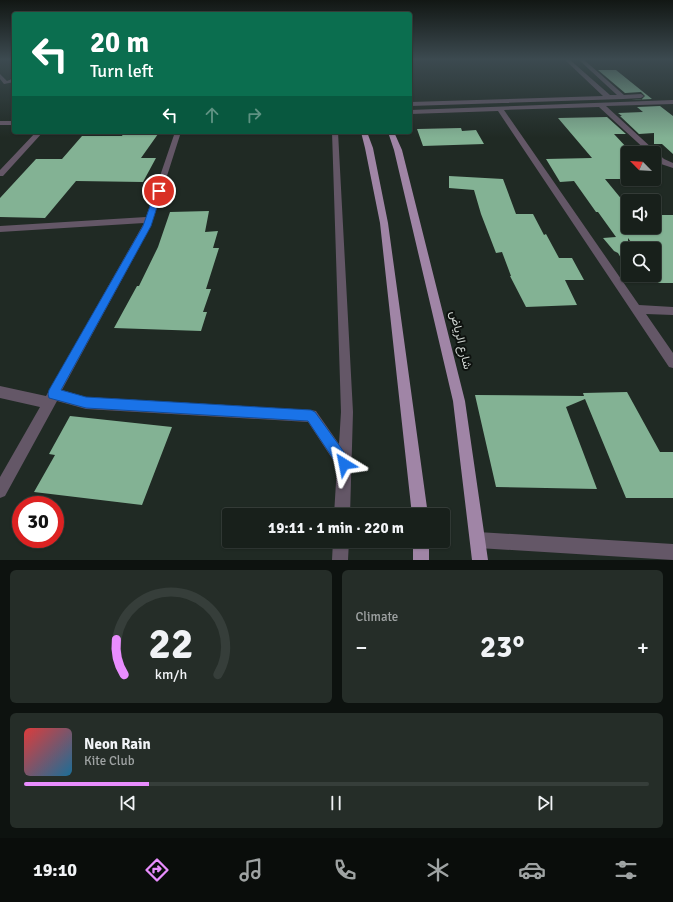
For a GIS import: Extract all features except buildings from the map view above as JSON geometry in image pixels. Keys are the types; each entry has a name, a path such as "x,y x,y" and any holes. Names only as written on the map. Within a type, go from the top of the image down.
{"main road":[{"path":"365,134 369,148 384,223 419,508"},
{"name":"شارع الرياض","path":"392,134 398,150 459,401 480,560"},
{"path":"421,548 422,560"}],"street":[{"path":"595,85 608,97"},
{"path":"610,85 623,97"},
{"path":"412,104 673,96"},
{"path":"412,112 673,102"},
{"path":"601,105 646,146"},
{"path":"499,108 673,363"},
{"path":"0,123 12,123"},
{"path":"0,174 38,134"},
{"path":"0,491 149,220 177,134"},
{"path":"335,134 347,412 342,508"},
{"path":"661,161 673,166"},
{"path":"0,229 149,220"},
{"path":"636,310 673,311"},
{"path":"0,392 86,403 311,416 344,464"},
{"path":"478,540 673,552"},
{"path":"340,560 341,548"}],"route":[{"path":"159,191 147,226 53,394 86,403 311,416 344,464"}]}
